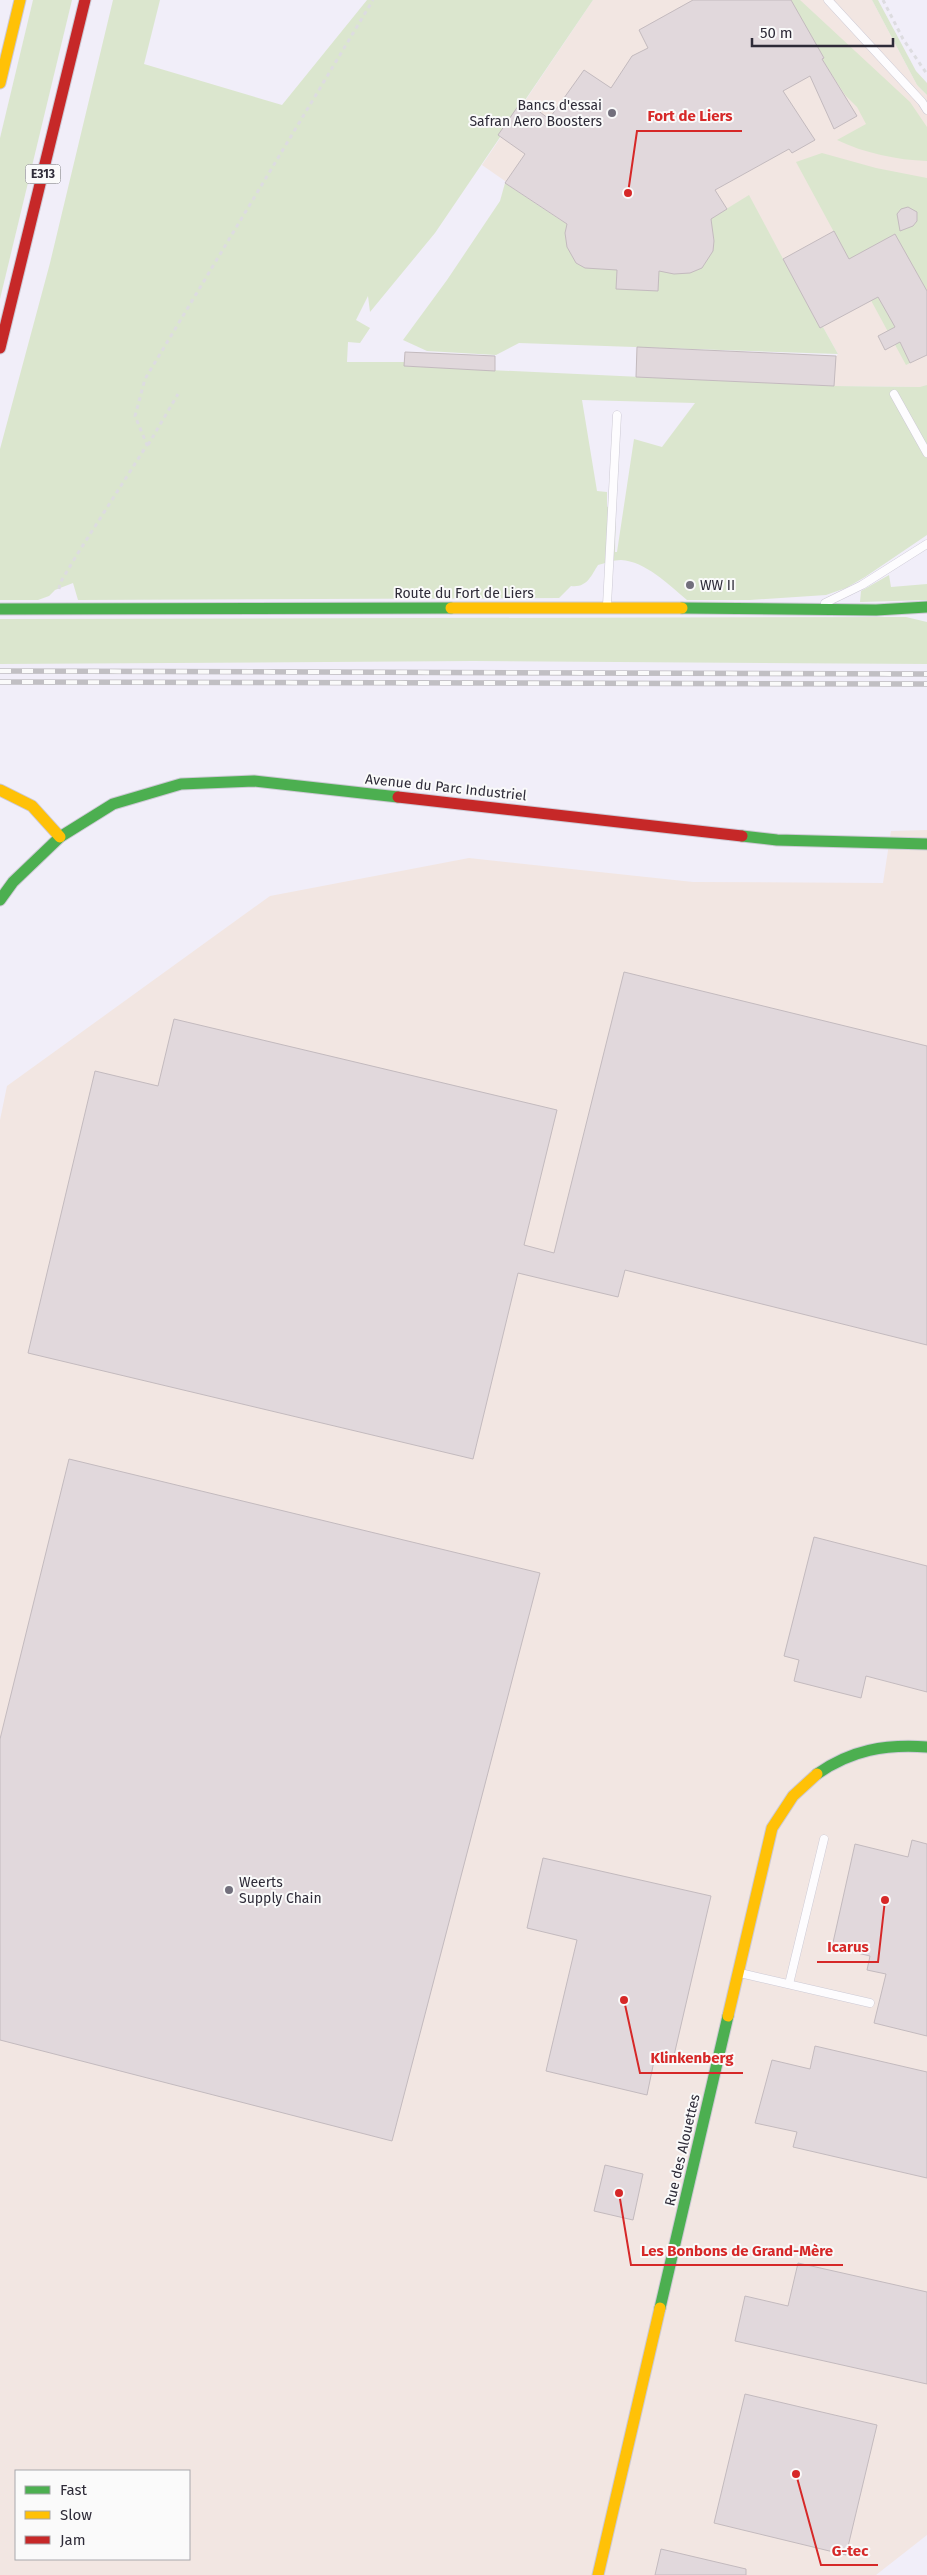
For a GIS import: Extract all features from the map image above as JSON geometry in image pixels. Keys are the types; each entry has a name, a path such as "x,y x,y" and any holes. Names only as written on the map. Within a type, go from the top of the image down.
{"main road":[{"path":"0,82 20,0"},
{"name":"E313","path":"0,348 85,0"},
{"name":"Route du Fort de Liers","path":"0,609 607,607 876,610 927,607"},
{"name":"Avenue du Parc Industriel","path":"0,900 13,882 60,837 113,804 181,784 254,781 777,840 927,844"},
{"path":"0,790 32,806 60,837"},
{"name":"Rue des Alouettes","path":"598,2575 772,1828 800,1788 831,1764 868,1747 901,1744 927,1747"}],"lane":[{"path":"828,0 922,102 927,110"},
{"path":"894,394 927,453"},
{"path":"607,607 617,415"},
{"path":"822,610 824,604 862,585 927,544"},
{"path":"789,1984 824,1839"},
{"path":"739,1973 870,2003"}],"path":[{"path":"147,446 135,416 145,379 373,0"},
{"path":"882,0 903,39 927,74"},
{"path":"56,610 60,583 178,394"}],"shaded area":[{"path":"593,0 872,0 917,85 927,95 927,390 919,387 834,386 636,377 637,347 836,356 838,354 823,327 820,328 749,196 710,219 562,221 482,165"},
{"path":"927,830 927,2535 876,2575 0,2575 0,1120 7,1086 270,896 469,858 693,882 883,883 891,831"}],"green space":[{"path":"33,0 72,0 0,299 0,138"},
{"path":"113,0 160,0 144,64 282,105 367,0 593,0 435,233 370,312 368,296 356,320 370,328 360,343 348,342 347,362 405,362 405,366 834,386 920,387 927,385 927,535 865,577 846,588 826,595 750,600 687,600 648,569 630,561 621,560 598,565 585,583 571,586 559,598 78,600 73,583 55,590 49,596 38,600 0,600 0,449 50,263","holes":["582,400 695,403 662,447 634,439 617,552 615,552 616,503 607,507 607,492 597,491"]},
{"path":"791,0 800,0 910,102 927,127 927,161 881,155 858,149 837,140 866,124 857,107 845,95 825,64"},
{"path":"872,0 878,0 916,71 927,83 927,95 917,85"},
{"path":"630,122 710,219 749,195 820,328 823,327 838,354 519,343 496,355 427,351 403,340 447,280 500,201 505,183 562,221","holes":["712,230 714,240 691,268 651,269"]},
{"path":"822,153 876,168 927,178 927,329 900,342 910,363 906,365 796,162"},
{"path":"889,575 891,587 927,584 927,600 860,602 861,591"},
{"path":"906,617 927,622 927,664 473,661 0,664 0,619"}],"building":[{"path":"693,0 791,0 824,58 822,59 857,116 834,129 810,76 783,91 815,140 792,153 789,149 715,190 727,209 711,219 714,241 713,251 702,268 690,273 674,274 659,271 658,291 616,289 617,270 585,268 576,263 567,247 565,233 567,224 505,183 525,154 498,135 523,99 549,119 584,70 611,88 632,56 648,48 639,30"},
{"path":"908,207 917,212 917,221 913,226 900,231 897,214 901,209"},
{"path":"834,231 849,259 895,234 927,291 927,355 910,363 900,342 885,350 878,336 895,327 878,297 820,328 783,259"},
{"path":"637,347 836,356 834,386 636,377"},
{"path":"405,352 495,356 495,371 404,366"},
{"path":"624,972 927,1046 927,1345 625,1270 618,1297 518,1273 473,1459 28,1353 95,1071 158,1086 174,1019 557,1110 524,1245 554,1253"},
{"name":"Weerts Supply Chain","path":"69,1459 540,1573 392,2141 0,2040 0,1739"},
{"path":"814,1537 927,1566 927,1692 866,1676 861,1698 794,1681 799,1660 784,1656"},
{"path":"912,1840 927,1844 927,2036 874,2023 886,1974 867,1970 870,1956 832,1947 855,1844 908,1857"},
{"path":"543,1858 711,1896 672,2064 654,2061 647,2095 546,2071 577,1940 527,1928"},
{"path":"815,2046 927,2072 927,2178 793,2147 797,2132 755,2123 772,2060 810,2069"},
{"path":"605,2165 643,2174 633,2220 594,2211"},
{"path":"798,2263 927,2292 927,2384 735,2341 745,2296 788,2306"},
{"path":"745,2394 877,2425 846,2555 714,2523"},
{"path":"661,2549 746,2569 746,2575 655,2575"}],"railway":[{"path":"0,671 927,674"},
{"path":"0,682 927,684"}],"traffic: fast":[{"path":"682,608 876,610 927,607"},
{"path":"0,609 451,608"},
{"path":"0,900 13,882 60,837 113,804 181,784 254,781 398,797"},
{"path":"742,836 777,840 927,844"},
{"path":"817,1774 843,1759 869,1750 912,1746 927,1747"},
{"path":"660,2308 728,2016"}],"traffic: slow":[{"path":"0,83 20,0"},
{"path":"451,608 682,608"},
{"path":"0,790 32,806 60,837"},
{"path":"728,2016 772,1828 793,1796 817,1774"},
{"path":"598,2575 660,2308"}],"traffic: jam":[{"path":"0,348 85,0"},
{"path":"398,797 742,836"}],"place":[{"name":"Bancs d'essai Safran Aero Boosters","path":"612,113"},
{"name":"Fort de Liers","path":"628,193"},
{"name":"WW II","path":"690,585"},
{"name":"Weerts Supply Chain","path":"229,1890"},
{"name":"Icarus","path":"885,1900"},
{"name":"Klinkenberg","path":"624,2000"},
{"name":"Les Bonbons de Grand-Mère","path":"619,2193"},
{"name":"G-tec","path":"796,2474"}]}
